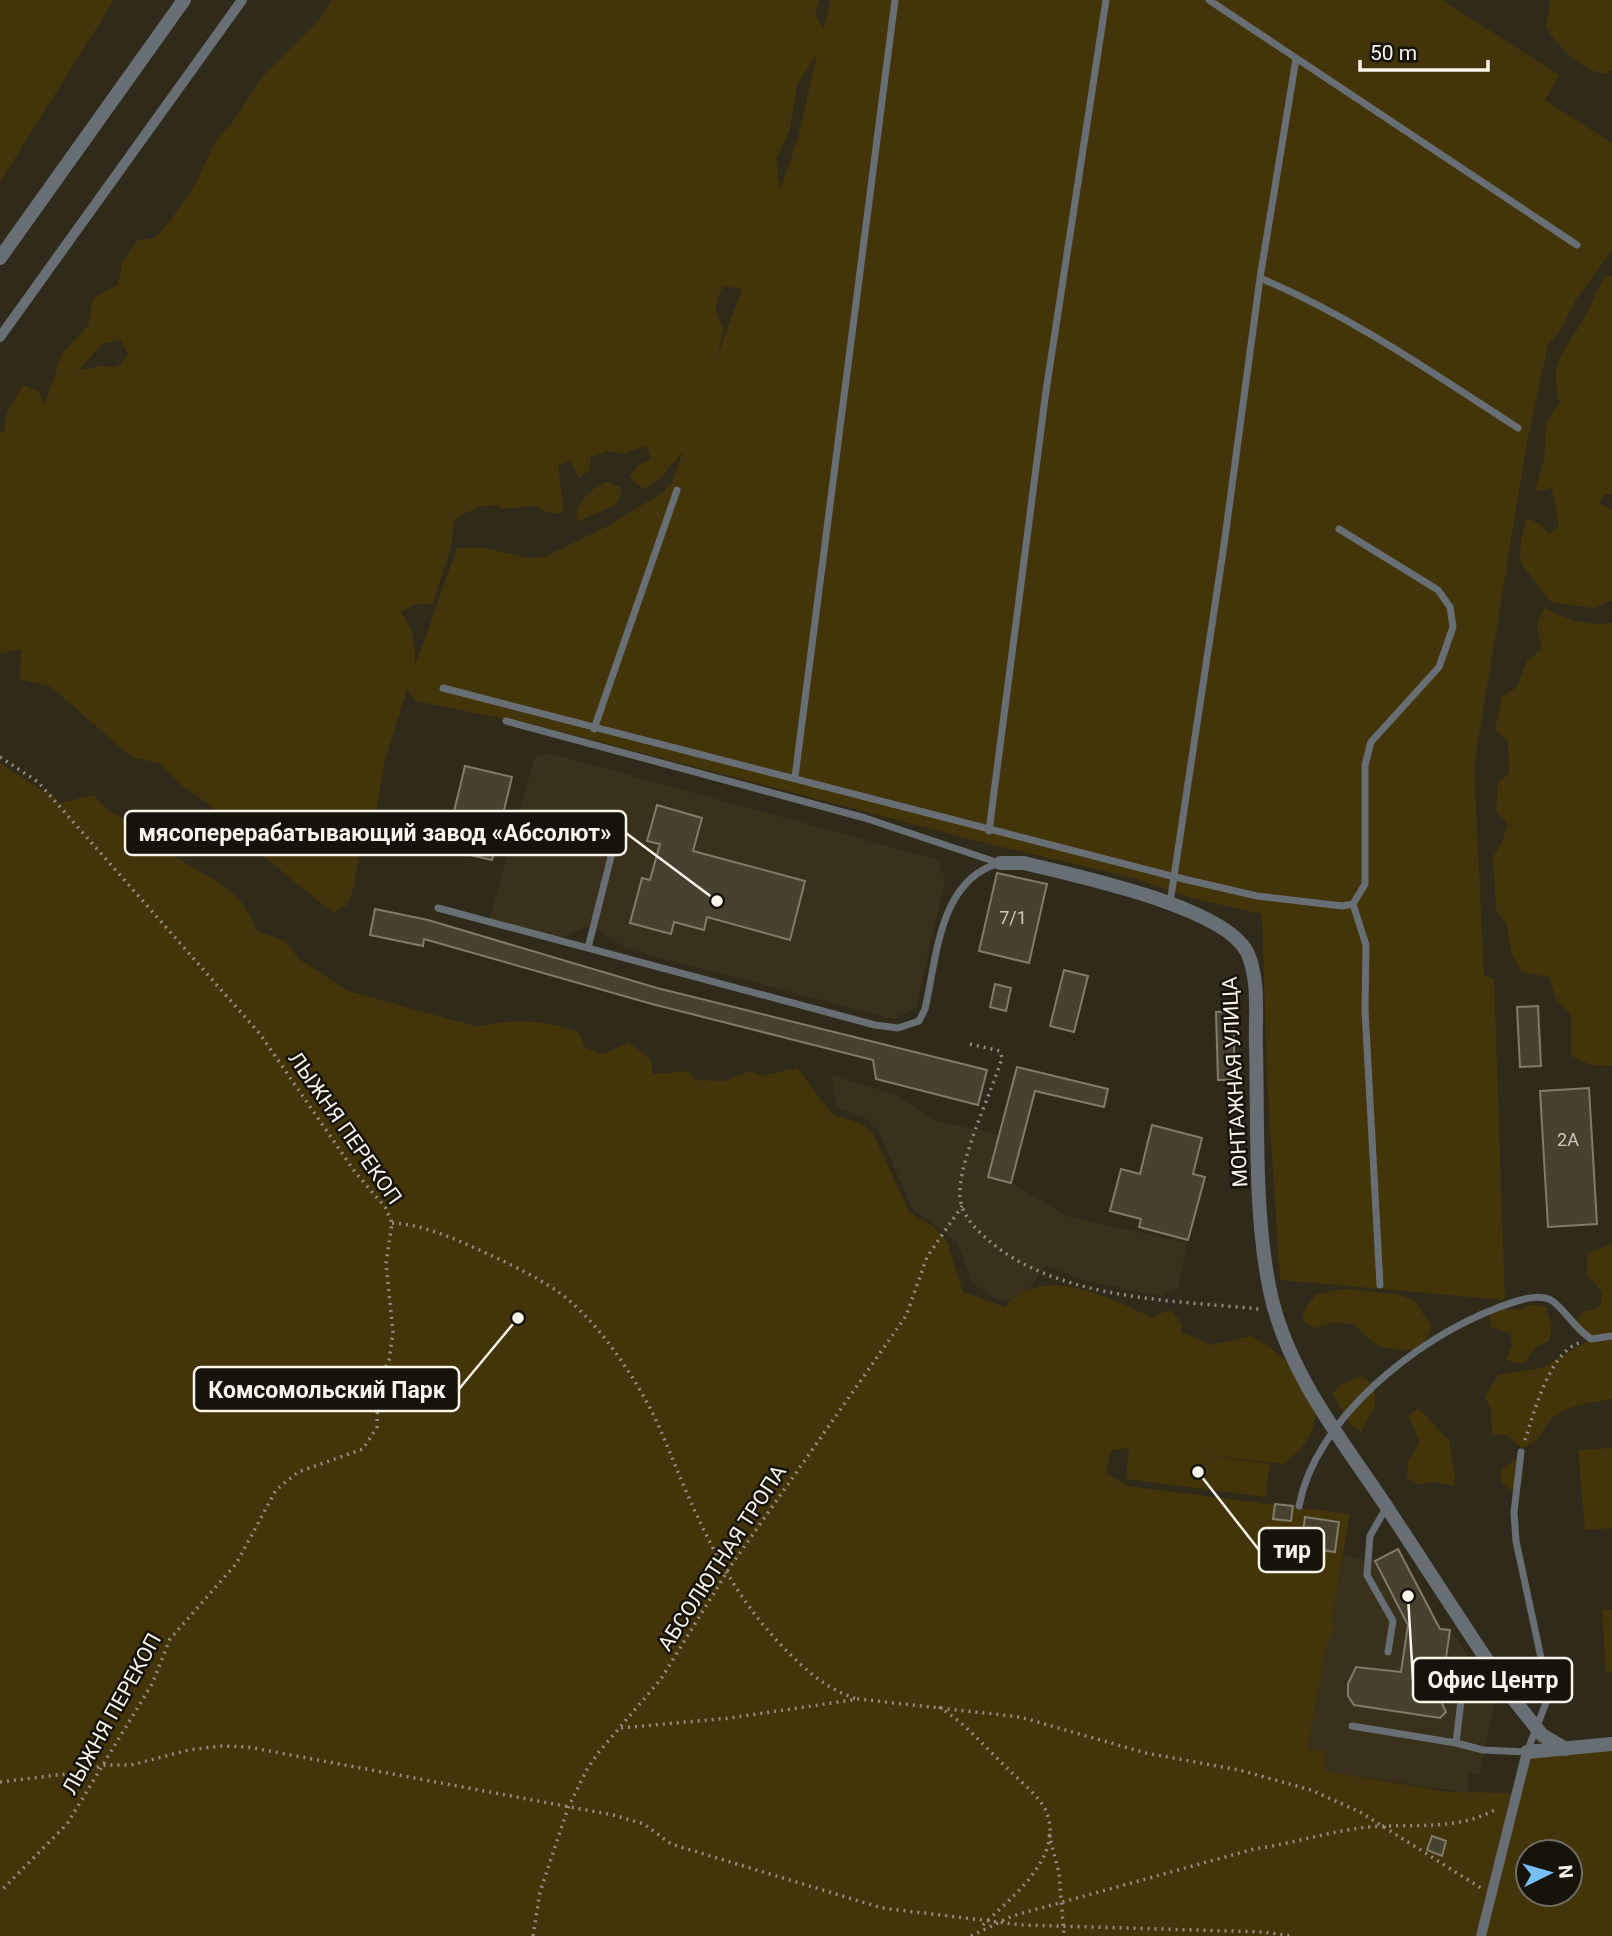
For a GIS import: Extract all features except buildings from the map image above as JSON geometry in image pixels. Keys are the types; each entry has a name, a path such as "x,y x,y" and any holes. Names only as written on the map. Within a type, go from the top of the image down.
{"street":[{"path":"0,258 184,0"},
{"path":"0,337 242,0"},
{"name":"МОНТАЖНАЯ УЛИЦА","path":"1000,863 1024,863 1170,904 1218,924 1234,935 1247,953 1251,969 1265,1257 1275,1311 1305,1380 1333,1431 1387,1507 1504,1686 1537,1729 1566,1749"},
{"path":"1481,1936 1519,1793 1527,1752 1612,1744"}],"lane":[{"path":"795,777 895,0"},
{"path":"989,831 1046,391 1106,0"},
{"path":"1209,0 1577,245"},
{"path":"1170,904 1260,278 1296,59"},
{"path":"1260,278 1316,302 1363,328 1518,428"},
{"path":"594,729 677,490"},
{"path":"1339,529 1438,590 1450,607 1453,627 1439,667 1371,742 1365,765 1365,884 1353,904 1366,945 1365,1010 1380,1285"},
{"path":"443,688 1175,877 1280,900 1342,906 1353,904"},
{"path":"506,721 865,818 1000,863"},
{"path":"589,948 619,825"},
{"path":"438,908 875,1026 909,1027 919,1021 925,1009 948,912 958,889 988,866 1000,863"},
{"path":"1299,1506 1308,1475 1333,1431 1393,1369 1447,1332 1512,1303 1548,1298 1576,1331 1591,1339 1612,1336"},
{"path":"1352,1726 1483,1750 1527,1752 1549,1695 1525,1597 1516,1541 1514,1512 1521,1452"},
{"path":"1387,1507 1370,1535 1367,1575 1393,1621 1388,1652"},
{"path":"1456,1743 1464,1675"}],"path":[{"name":"ЛЫЖНЯ ПЕРЕКОП","path":"0,757 38,782 260,1034 355,1172 385,1207 392,1223 386,1264 393,1332 389,1360 378,1384 377,1427 363,1449 298,1472 276,1490 236,1564 170,1639 152,1684 67,1824 0,1892"},
{"path":"970,1044 1000,1051 1002,1058 965,1164 959,1190 969,1223 1015,1259 1075,1284 1193,1304 1275,1311"},
{"name":"АБСОЛЮТНАЯ ТРОПА","path":"533,1936 541,1892 568,1808 598,1753 661,1679 726,1574 906,1316 927,1257 962,1206"},
{"path":"392,1223 423,1227 501,1260 555,1290 577,1309 615,1354 650,1408 726,1574 760,1622 791,1656 829,1688 859,1699"},
{"path":"1521,1452 1535,1408 1556,1363 1569,1348 1591,1339"},
{"path":"621,1728 730,1718 859,1699 1020,1717 1146,1754 1268,1777 1343,1803 1384,1826 1471,1884 1493,1892"},
{"path":"938,1706 953,1715 1035,1796 1046,1812 1055,1851 1064,1936"},
{"path":"0,1782 74,1773 105,1765 131,1765 221,1746 248,1747 644,1824 671,1844 869,1905 996,1922 1264,1932 1291,1936"},
{"path":"978,1930 1062,1902 1254,1849 1287,1844 1327,1832 1384,1826 1448,1825 1472,1820 1491,1812 1519,1793"},
{"path":"971,1936 1032,1875 1044,1853 1049,1832"}],"shaded area":[{"path":"0,0 114,0 0,182"},
{"path":"332,0 819,0 815,14 823,29 831,0 1442,0 1559,75 1545,100 1612,143 1612,251 1577,298 1561,329 1548,345 1528,437 1474,766 1484,975 1494,979 1505,1300 1280,1280 1267,1077 1262,914 1195,899 1134,878 981,842 539,726 416,701 407,689 385,761 375,818 359,857 353,890 347,905 333,913 229,828 210,805 182,786 161,764 130,756 51,687 20,679 21,649 0,654 0,433 4,431 7,412 23,385 38,391 45,404 62,353 88,326 93,298 118,285 122,262 138,240 155,238 170,221 196,183 216,140 232,123 262,77 319,20","holes":["817,54 798,138 780,190 776,159 789,132 798,83","723,286 742,289 717,357 724,328 717,312 717,302","121,340 128,355 117,367 99,366 78,371 102,344","646,446 651,459 639,465 629,477 643,489 660,479 683,451 672,483 660,494 606,527 544,557 528,558 485,548 457,548 415,666 413,638 401,612 414,605 433,604 451,546 454,519 480,506 499,505 502,509 536,506 549,513 564,513 558,465 570,460 579,478 589,471 591,456 608,451 623,454"]},
{"path":"1551,0 1612,0 1612,70 1606,74 1588,68 1557,43 1546,27"},
{"path":"1607,275 1612,276 1612,494 1604,494 1599,504 1612,509 1612,601 1592,608 1551,602 1520,562 1521,539 1527,518 1540,524 1549,534 1559,527 1552,488 1535,492 1544,459 1545,430 1560,403 1556,375 1562,354"},
{"path":"605,482 620,487 622,494 615,505 577,522 581,503 589,493"},
{"path":"1546,608 1578,622 1612,623 1612,1066 1591,1065 1571,1056 1571,1015 1556,999 1549,977 1522,972 1512,955 1507,926 1496,909 1493,857 1508,824 1496,811 1498,783 1509,773 1508,741 1495,729 1502,697 1517,687 1527,661 1542,649 1538,623"},
{"path":"549,753 938,860 945,880 916,1008 893,1019 627,949 600,931 584,928 560,938 489,921 535,756"},
{"path":"0,763 46,793 49,791 60,803 94,795 111,811 151,834 175,856 233,894 242,903 256,931 285,941 299,959 348,991 478,1027 516,1021 555,1025 579,1032 585,1048 604,1054 629,1042 651,1060 653,1074 689,1071 695,1080 724,1081 750,1071 761,1076 797,1068 832,1114 864,1125 874,1135 909,1212 935,1228 947,1242 963,1292 1005,1307 1021,1294 1038,1287 1057,1285 1076,1288 1151,1317 1171,1310 1182,1324 1181,1332 1211,1345 1251,1336 1270,1348 1301,1377 1311,1393 1315,1410 1313,1428 1302,1446 1283,1464 1188,1453 1270,1464 1265,1497 1126,1479 1129,1448 1111,1450 1106,1473 1127,1486 1350,1514 1331,1622 1335,1626 1327,1643 1307,1749 1326,1751 1324,1771 1449,1792 1519,1793 1527,1752 1612,1744 1612,1936 0,1936"},
{"path":"831,1075 894,1094 934,1120 999,1135 1011,1183 1070,1217 1187,1243 1178,1288 1161,1296 1086,1281 1045,1266 1022,1299 1000,1301 973,1284 957,1242 912,1208 879,1132 865,1118 837,1107"},
{"path":"1612,1244 1612,1399 1562,1412 1549,1422 1537,1440 1522,1448 1506,1435 1492,1435 1491,1410 1485,1397 1498,1375 1542,1368 1587,1341 1573,1328 1582,1312 1600,1307 1602,1292 1587,1275 1587,1254"},
{"path":"1344,1289 1396,1294 1414,1300 1431,1326 1422,1352 1377,1345 1353,1324 1333,1323 1314,1328 1306,1324 1302,1314 1316,1294"},
{"path":"1531,1305 1546,1307 1552,1326 1549,1341 1537,1346 1524,1363 1514,1363 1506,1359 1512,1345 1510,1333 1491,1327 1489,1316 1498,1308 1517,1310"},
{"path":"1362,1376 1375,1387 1375,1406 1361,1432 1350,1423 1332,1393 1342,1384"},
{"path":"1418,1408 1449,1440 1455,1474 1454,1486 1435,1482 1416,1484 1406,1477 1409,1459 1420,1442 1408,1416"},
{"path":"1612,1448 1612,1528 1585,1530 1578,1450"},
{"path":"1515,1460 1523,1473 1520,1484 1510,1490 1501,1481 1502,1468"},
{"path":"1398,1549 1440,1629 1450,1630 1496,1693 1480,1774 1469,1773 1467,1793 1324,1771 1307,1749 1343,1556 1375,1561"},
{"path":"1602,1610 1612,1610 1612,1672 1606,1672"}],"place":[{"name":"мясоперерабатывающий завод «Абсолют»","path":"717,901"},
{"name":"Комсомольский Парк","path":"518,1318"},
{"name":"тир","path":"1198,1472"},
{"name":"Офис Центр","path":"1408,1596"}]}
